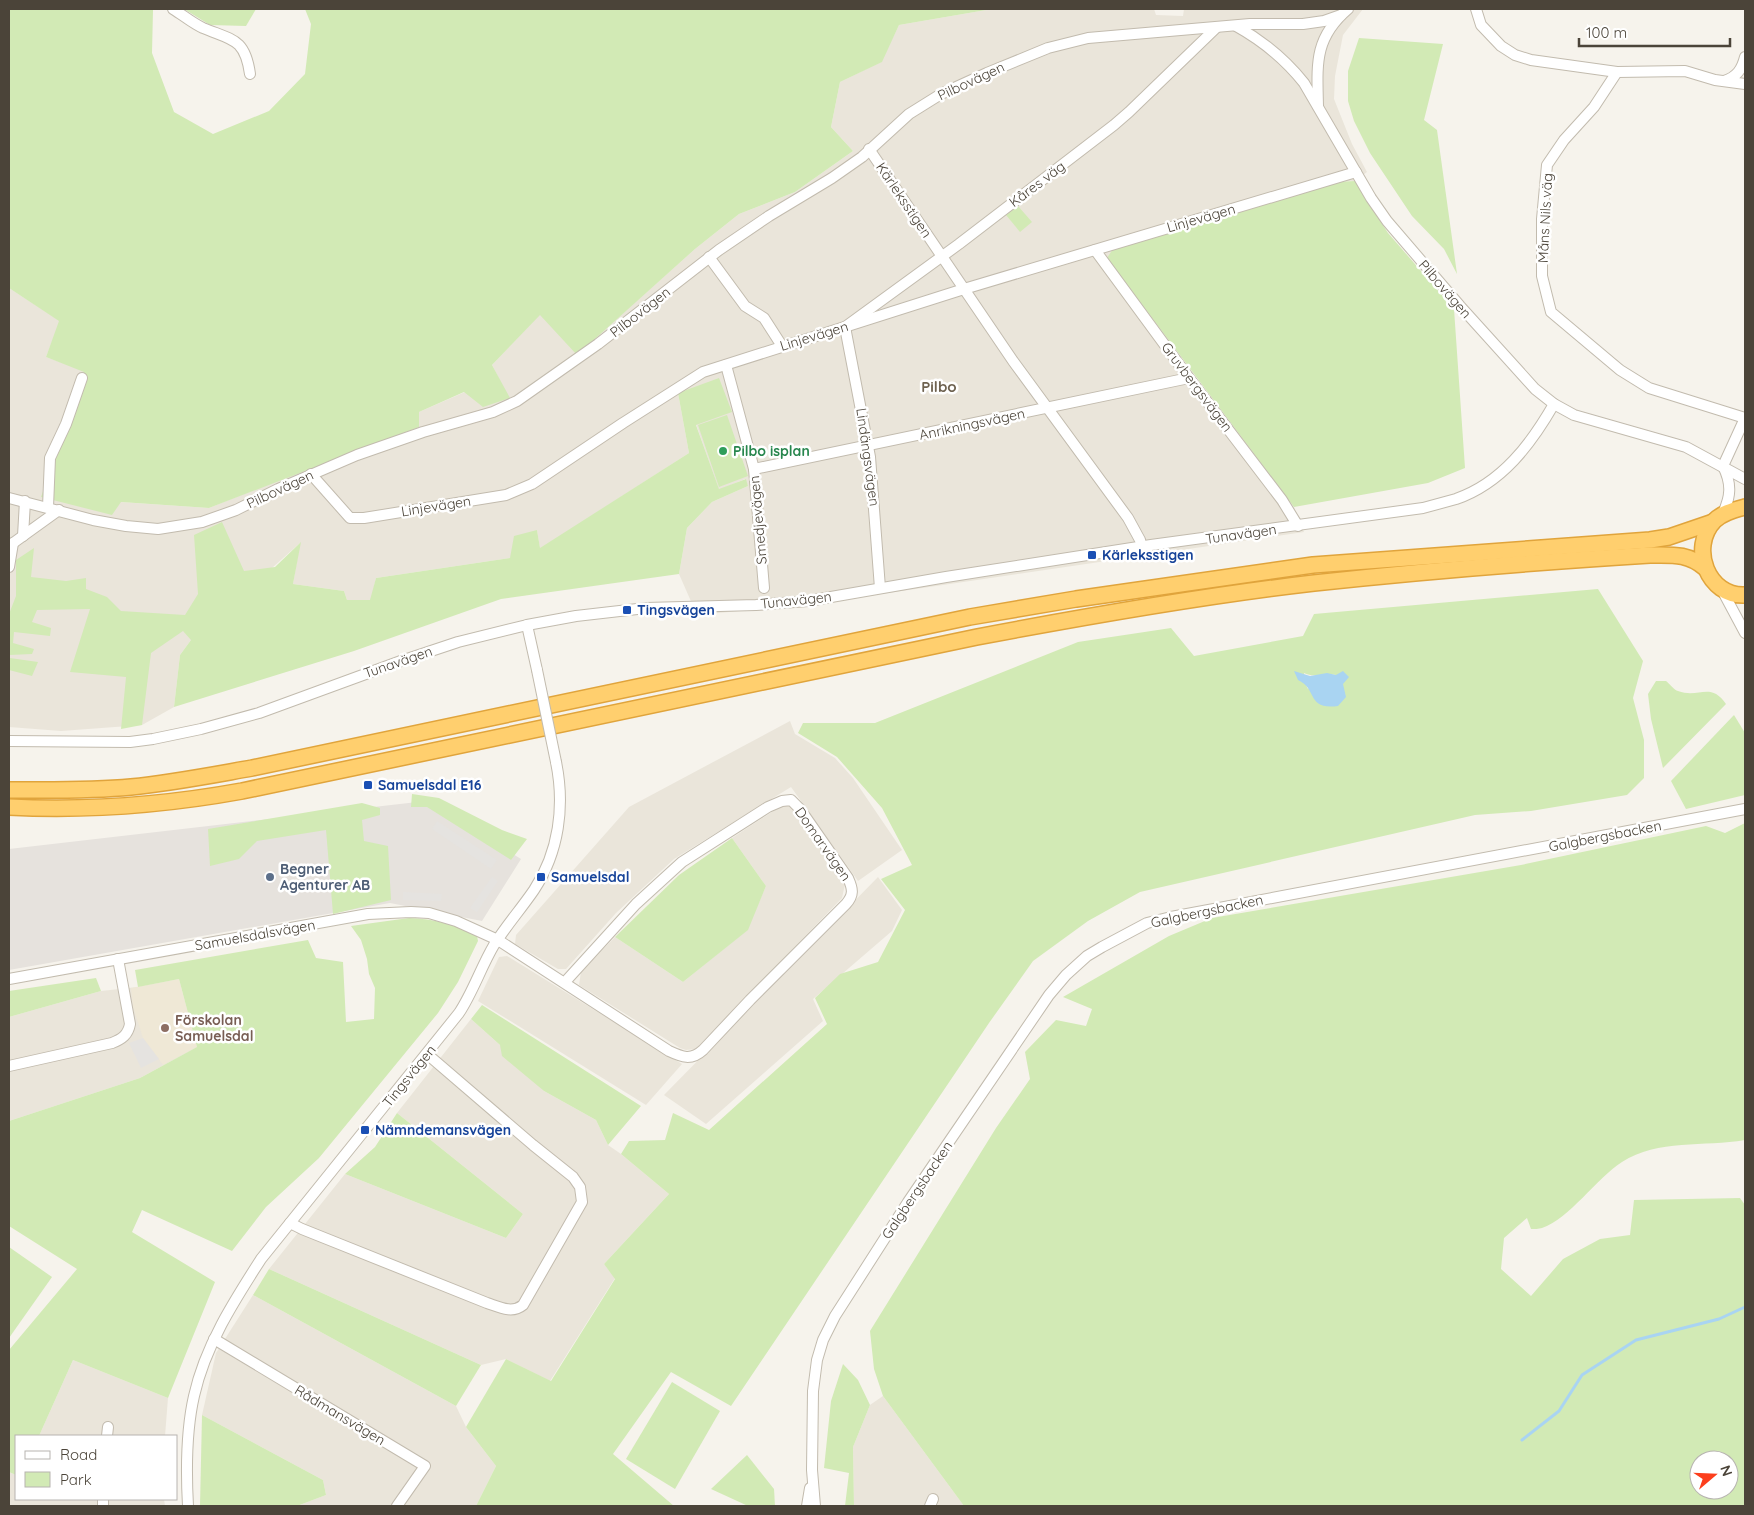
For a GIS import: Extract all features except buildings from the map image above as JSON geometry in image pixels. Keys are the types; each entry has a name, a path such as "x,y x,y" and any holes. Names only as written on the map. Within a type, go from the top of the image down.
{"highway":[{"path":"9,790 105,789 188,779 252,768 961,619 1076,599 1313,565 1650,540 1670,537 1731,511 1745,508"},
{"path":"1705,568 1703,542 1718,518"},
{"path":"9,807 97,808 194,800 977,636 1079,617 1263,590 1458,569 1672,555 1696,561 1705,568 1710,577 1722,590 1728,593 1745,595"}],"street":[{"path":"172,9 202,27 238,43 246,54 250,74"},
{"path":"1476,9 1481,25 1501,46 1515,55 1531,60 1617,72 1685,71 1715,80 1745,84"},
{"path":"1318,106 1321,46 1330,27 1344,12"},
{"name":"Pilbovägen","path":"9,498 93,520 158,529 175,528 202,522 236,510 311,474 384,445 511,405 590,350 709,257 768,216 832,178 870,149 909,114 928,101 987,73 1048,48 1088,38 1250,24 1303,24 1324,21 1344,12"},
{"name":"Pilbovägen","path":"1236,26 1258,39 1293,70 1304,83 1371,198 1399,237 1535,389 1554,404 1574,415 1686,447 1745,479"},
{"name":"Kåres väg","path":"845,327 941,255 959,244 1114,125 1217,27"},
{"path":"1715,80 1726,80 1736,75 1742,67 1745,57"},
{"name":"Måns Nils väg","path":"1617,72 1594,107 1564,140 1547,165 1542,219 1542,276 1551,312 1620,370 1649,388 1745,418 1723,466"},
{"name":"Kärleksstigen","path":"870,149 1047,408 1128,518 1142,547"},
{"name":"Linjevägen","path":"311,474 350,518 364,518 506,495 532,484 692,378 726,365 964,289 1356,172"},
{"name":"Gruvbergsvägen","path":"1095,250 1282,500 1298,526"},
{"path":"709,257 745,306 764,318 782,346"},
{"name":"Lindängsvägen","path":"845,327 868,445 874,493 880,588"},
{"name":"Smedjevägen","path":"726,365 754,468 764,588"},
{"path":"48,508 50,458 66,424 82,378"},
{"name":"Anrikningsvägen","path":"754,468 1189,378"},
{"name":"Tunavägen","path":"9,741 130,742 152,740 259,713 430,651 477,637 576,616 636,609 794,602 1142,547 1422,508 1457,498 1483,486 1507,468 1526,448 1540,429 1554,404"},
{"path":"1718,518 1728,501 1730,488 1728,476 1723,466"},
{"path":"23,536 25,501"},
{"path":"9,567 11,545 59,510"},
{"path":"1722,590 1745,633"},
{"name":"Tingsvägen","path":"188,1506 188,1438 194,1396 205,1361 233,1303 257,1266 290,1223 427,1054 470,997 498,940 535,888 549,861 558,832 561,802 556,762 527,625"},
{"name":"Domarvägen","path":"498,940 669,1050 679,1056 690,1057 703,1050 846,904 852,896 852,888 848,878 800,809 791,800 782,800 682,862 624,917 565,982"},
{"name":"Galgbergsbacken","path":"812,1470 813,1391 817,1360 823,1340 834,1316 869,1260 1021,1034 1057,986 1088,956 1147,923 1170,917 1745,809"},
{"name":"Samuelsdalsvägen","path":"9,979 368,914 392,912 443,916 498,940"},
{"path":"9,1066 112,1043 125,1036 129,1031 130,1024 118,960"},
{"path":"290,1223 302,1230 488,1303 513,1310 523,1305 582,1202 580,1187 573,1177 427,1054"},
{"name":"Rådmansvägen","path":"214,1340 425,1466 397,1506"},
{"path":"807,1506 812,1470"},
{"path":"812,1470 815,1506"}],"shaded area":[{"path":"992,9 1154,9 1156,15 1183,16 1184,9 1363,9 1343,35 1335,76 1334,99 1352,144 1367,172 1355,181 1336,182 1107,258 1294,507 1304,532 806,605 697,615 679,574 687,528 712,502 748,486 745,479 719,490 696,424 678,393 689,453 540,549 537,530 510,558 376,578 371,600 347,600 344,591 293,584 300,543 191,640 180,655 174,707 142,725 61,731 9,727 9,288 60,321 46,357 85,371 75,401 120,502 209,508 298,472 419,412 465,392 509,398 492,365 540,314 577,354 695,249 739,214 795,192 853,151 831,127 840,82 881,62 899,25"},
{"path":"790,721 795,734 835,758 853,778 902,850 858,881 791,787 674,859 616,913 566,969 558,969 515,944 516,935 629,807"},
{"path":"426,801 521,859 482,921 390,903 9,970 9,849"},
{"path":"784,804 793,808 845,884 842,898 696,1049 686,1050 680,1048 579,985 581,972 615,937 683,982 747,930 766,886 732,838"},
{"path":"437,821 497,860 491,869 432,829"},
{"path":"492,877 498,881 477,912 470,908"},
{"path":"878,877 902,910 892,931 813,999 823,1021 706,1124 664,1095"},
{"path":"403,892 442,894 441,901 403,900"},
{"path":"507,956 682,1064 646,1105 478,1001 499,957"},
{"name":"Förskolan Samuelsdal","path":"179,979 197,1047 163,1065 143,1038 133,1007 131,988"},
{"path":"138,987 197,1047 140,1078 9,1121 9,1017 101,991"},
{"path":"471,1019 500,1045 544,1091 596,1120 608,1145 669,1194 604,1264 615,1278 550,1381 506,1359 481,1365 269,1269 345,1174 506,1238 523,1214 397,1113"},
{"path":"143,1038 159,1059 141,1068 129,1043"},
{"path":"253,1295 456,1406 466,1427 496,1466 476,1506 297,1506 326,1495 323,1480 202,1415 216,1353"},
{"path":"73,1360 168,1398 165,1435 39,1435"},
{"path":"883,1396 964,1506 854,1506 853,1447 870,1405"},
{"path":"9,1472 15,1475 15,1500 164,1500 165,1506 9,1506"}],"green space":[{"path":"9,9 153,10 152,53 174,112 213,134 269,111 305,74 311,24 305,9 992,9 899,25 882,62 840,82 831,127 853,151 795,192 739,214 695,249 577,355 540,315 492,365 510,398 483,407 464,392 419,412 419,427 209,508 121,502 112,515 41,497 84,372 46,357 59,321 9,288"},
{"path":"184,9 256,9 246,26 210,25"},
{"path":"1359,38 1443,44 1424,120 1437,130 1457,274 1444,249 1412,216 1370,153 1354,121 1348,101 1348,71"},
{"path":"1355,181 1388,233 1454,309 1465,468 1428,483 1294,507 1107,258 1113,249 1336,182"},
{"path":"1018,206 1032,222 1020,232 1006,215"},
{"path":"719,378 732,412 696,425 719,489 746,479 748,486 712,502 687,528 679,574 501,599 354,651 174,707 180,655 191,640 183,631 151,653 142,725 121,729 126,677 70,672 90,609 37,610 32,622 51,628 50,636 14,632 13,643 34,649 32,654 9,655 9,614 16,596 16,560 34,548 31,577 66,581 86,578 86,589 107,597 121,611 185,615 198,594 194,535 222,522 244,571 275,567 301,542 293,584 344,591 347,600 370,600 376,578 510,558 514,536 537,530 540,548 689,453 678,393"},
{"name":"Pilbo isplan","path":"727,415 748,476 719,487 698,425"},
{"path":"1598,589 1643,661 1633,698 1644,740 1644,778 1627,795 1531,811 1475,815 1140,892 1088,921 1033,961 989,1023 731,1406 671,1372 613,1454 674,1506 476,1506 496,1466 466,1427 506,1359 551,1381 615,1279 604,1264 669,1194 621,1154 629,1141 665,1140 673,1113 709,1130 827,1024 815,998 840,974 878,962 905,910 881,879 912,865 882,808 837,757 798,733 803,723 875,723 1078,642 1171,628 1194,656 1303,636 1314,614","holes":["1304,673 1315,675 1336,675 1308,689"]},
{"path":"9,656 10,658 38,662 32,676 9,670"},
{"path":"1656,681 1666,681 1676,690 1685,693 1715,693 1726,704 1663,768 1651,719 1648,694"},
{"path":"1734,715 1745,733 1745,795 1686,809 1671,781"},
{"path":"412,794 439,798 502,830 527,839 511,860 427,807 411,807"},
{"path":"362,803 380,808 380,815 362,820 364,841 388,846 391,900 333,914 326,830 257,841 239,859 210,866 208,829"},
{"path":"1745,823 1745,1140 1666,1147 1636,1155 1622,1162 1612,1169 1573,1207 1552,1223 1541,1228 1531,1229 1527,1218 1504,1238 1501,1269 1531,1296 1563,1259 1600,1239 1630,1235 1634,1200 1740,1198 1745,1205 1745,1506 964,1506 883,1396 874,1369 870,1331 996,1128 1030,1079 1025,1052 1056,1020 1086,1026 1092,1009 1063,997 1169,936 1212,918 1521,865 1706,826 1725,833"},
{"path":"732,838 766,886 748,930 683,982 615,937 679,875"},
{"path":"409,918 436,921 469,932 477,936 478,941 458,982 438,1013 319,1158 266,1207 232,1251 142,1210 132,1232 215,1282 168,1398 73,1360 39,1435 15,1435 15,1475 9,1472 9,1350 77,1269 9,1226 9,1121 140,1078 197,1047 179,979 138,987 135,970 308,940 316,958 343,962 346,1022 374,1019 375,988 369,974 361,940 351,926"},
{"path":"96,978 101,991 9,1017 9,991"},
{"path":"482,1005 641,1106 608,1145 596,1120 544,1091 502,1056 500,1045 471,1019"},
{"path":"397,1113 523,1214 506,1238 345,1174 375,1147"},
{"path":"9,1247 52,1277 9,1338"},
{"path":"269,1269 481,1365 456,1406 253,1295"},
{"path":"843,1364 858,1380 870,1405 853,1447 854,1506 845,1506 849,1473 824,1468 831,1401"},
{"path":"672,1382 720,1411 675,1489 626,1459"},
{"path":"202,1415 323,1480 326,1495 297,1506 200,1506"},
{"path":"747,1455 774,1489 775,1506 748,1506 711,1489"}],"water":[{"path":"1294,671 1310,676 1327,673 1336,675 1343,671 1349,677 1343,684 1346,697 1338,706 1321,705 1308,688 1298,680"}],"waterway":[{"path":"1522,1440 1559,1411 1582,1375 1636,1340 1719,1319 1745,1307"}],"place":[{"name":"Pilbo isplan","path":"723,451"},
{"name":"Kärleksstigen","path":"1092,555"},
{"name":"Tingsvägen","path":"627,610"},
{"name":"Samuelsdal E16","path":"368,785"},
{"name":"Begner Agenturer AB","path":"270,877"},
{"name":"Samuelsdal","path":"541,877"},
{"name":"Förskolan Samuelsdal","path":"165,1028"},
{"name":"Nämndemansvägen","path":"365,1130"}],"district":[{"name":"Pilbo","path":"939,387"}]}
